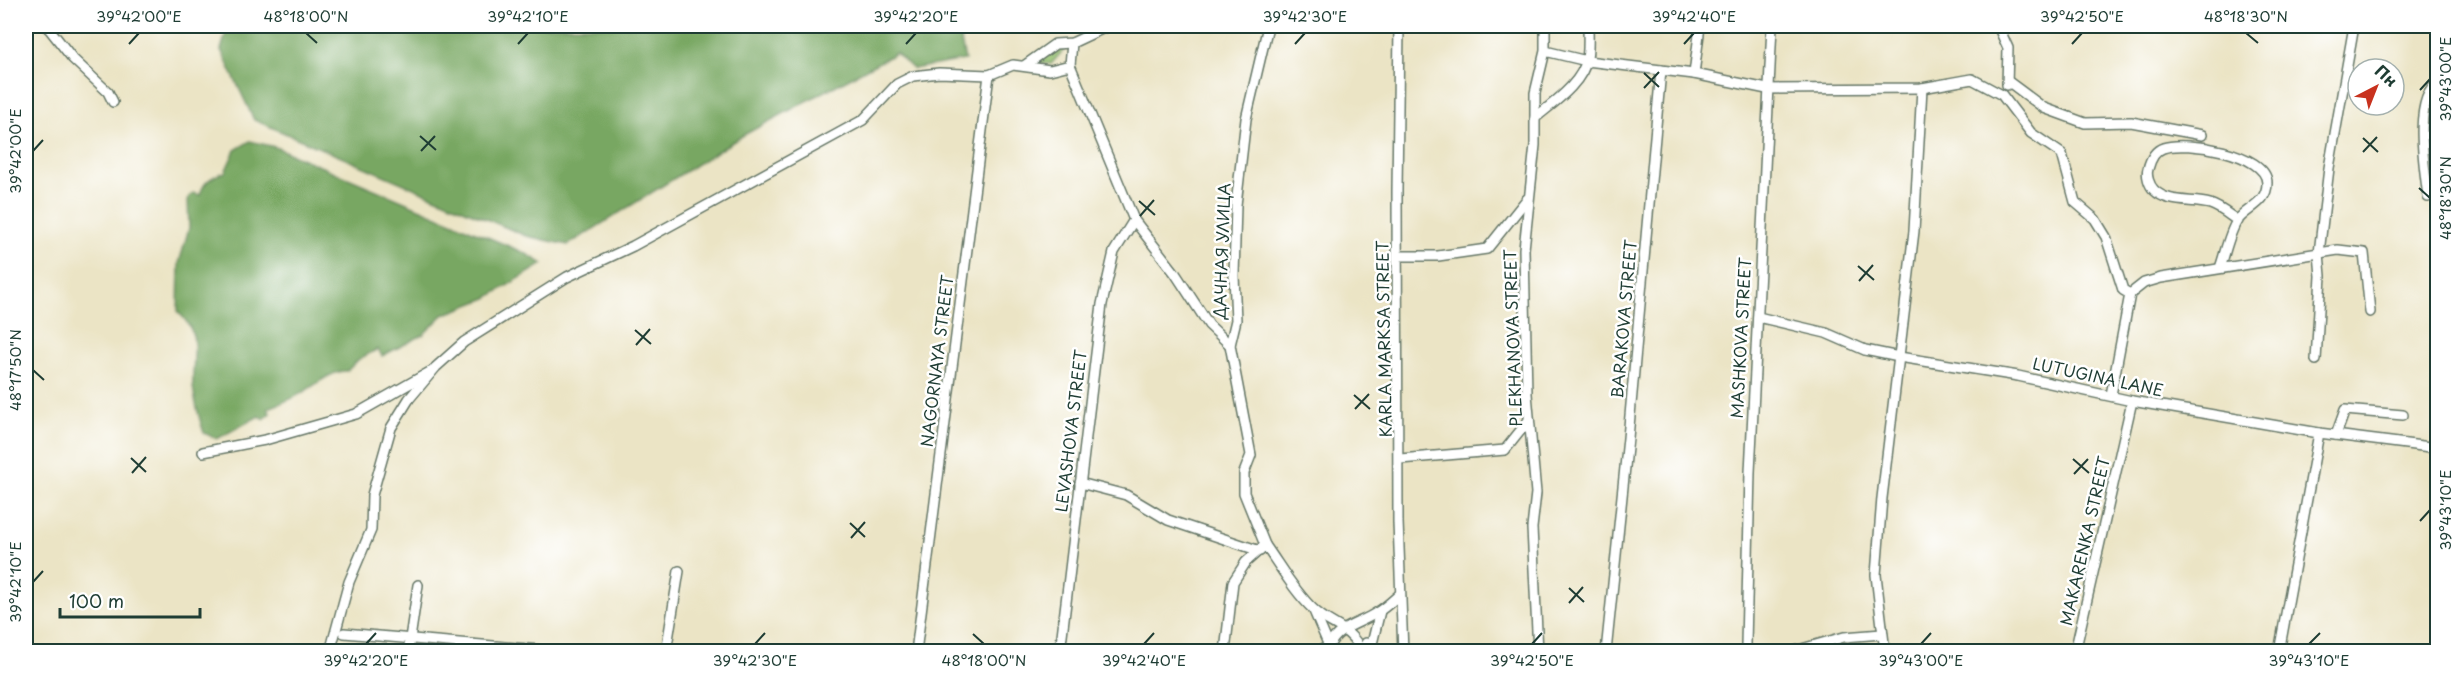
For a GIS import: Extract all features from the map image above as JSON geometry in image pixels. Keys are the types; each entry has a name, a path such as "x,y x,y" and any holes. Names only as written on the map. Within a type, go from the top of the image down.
{"street":[{"path":"47,26 73,59 108,92 112,102"},
{"path":"1024,66 1055,44 1072,43 1108,26"},
{"name":"ДАЧНАЯ УЛИЦА","path":"1268,26 1246,119 1236,205 1234,276 1236,320 1230,345 1251,455 1244,473 1244,493 1262,548 1314,611 1345,628 1356,639 1362,651"},
{"name":"KARLA MARKSA STREET","path":"1399,26 1400,594 1403,651"},
{"name":"PLEKHANOVA STREET","path":"1538,651 1532,528 1536,493 1529,420 1524,260 1535,145 1535,93 1545,51 1545,26"},
{"path":"1535,118 1565,93 1587,61 1588,26"},
{"path":"1694,74 1700,26"},
{"name":"MASHKOVA STREET","path":"1749,651 1746,645 1750,472 1767,89 1772,26"},
{"path":"1998,26 2008,48 2009,82 2002,95"},
{"path":"2316,360 2321,276 2319,253 2328,168 2354,26"},
{"path":"1072,43 1070,65 1134,220 1175,273 1209,325 1230,345"},
{"path":"1545,51 1587,61 1694,74 1767,89 1922,87 1972,79 2002,95 2031,133 2062,154 2075,202 2095,219 2106,237 2122,290 2130,294"},
{"path":"330,651 349,582 368,541 371,530 372,495 391,428 409,399 433,371 472,337 546,289 633,246 863,120 897,84 913,76 989,75 1013,65 1050,70 1070,65"},
{"name":"BARAKOVA STREET","path":"1606,651 1628,438 1661,70"},
{"name":"NAGORNAYA STREET","path":"916,651 989,75"},
{"path":"2009,82 2044,108 2085,123 2131,122 2202,135"},
{"path":"2428,197 2422,143 2424,105 2429,88 2438,83"},
{"path":"1885,651 1876,575 1882,498 1914,231 1922,87"},
{"path":"2220,268 2238,221 2266,194 2267,181 2262,168 2248,159 2220,151 2180,145 2161,148 2151,159 2146,174 2152,189 2163,197 2214,205 2238,221"},
{"path":"1398,256 1438,256 1487,249 1529,196"},
{"name":"LEVASHOVA STREET","path":"1060,651 1102,304 1114,252 1134,220"},
{"path":"2111,395 2130,294 2152,280 2338,250 2364,253 2370,312"},
{"name":"LUTUGINA LANE","path":"1758,317 1826,333 1865,350 1899,357 2018,376 2132,401 2319,433 2438,448"},
{"path":"203,452 265,440 356,414 433,371"},
{"name":"MAKARENKA STREET","path":"2075,651 2132,401"},
{"path":"2336,435 2345,410 2403,415"},
{"path":"1400,459 1504,450 1529,420"},
{"path":"2279,651 2319,433"},
{"path":"1080,483 1126,495 1168,520 1262,548"},
{"path":"1225,651 1233,582 1246,562 1262,548"},
{"path":"666,651 679,571"},
{"path":"408,651 418,585"},
{"path":"1330,649 1334,637 1345,628 1380,611 1400,594"},
{"path":"1314,611 1330,649"},
{"path":"1371,648 1380,611"},
{"path":"344,633 564,651"},
{"path":"1791,651 1844,637 1882,634"},
{"path":"1356,639 1371,648 1383,651"},
{"path":"1317,651 1330,649"}],"green space":[{"path":"228,26 958,26 965,60 913,69 896,53 742,136 568,245 526,236 254,120 221,50"},
{"path":"1067,46 1051,64 1032,61 1055,47"},
{"path":"250,141 275,147 525,253 543,264 487,298 443,315 423,335 382,356 378,349 359,359 347,371 335,373 293,398 268,408 270,413 264,419 259,416 217,439 204,433 196,404 193,387 194,338 191,329 178,312 179,263 189,228 188,198 193,193 200,195 203,186 209,180 225,172 235,150"}]}
